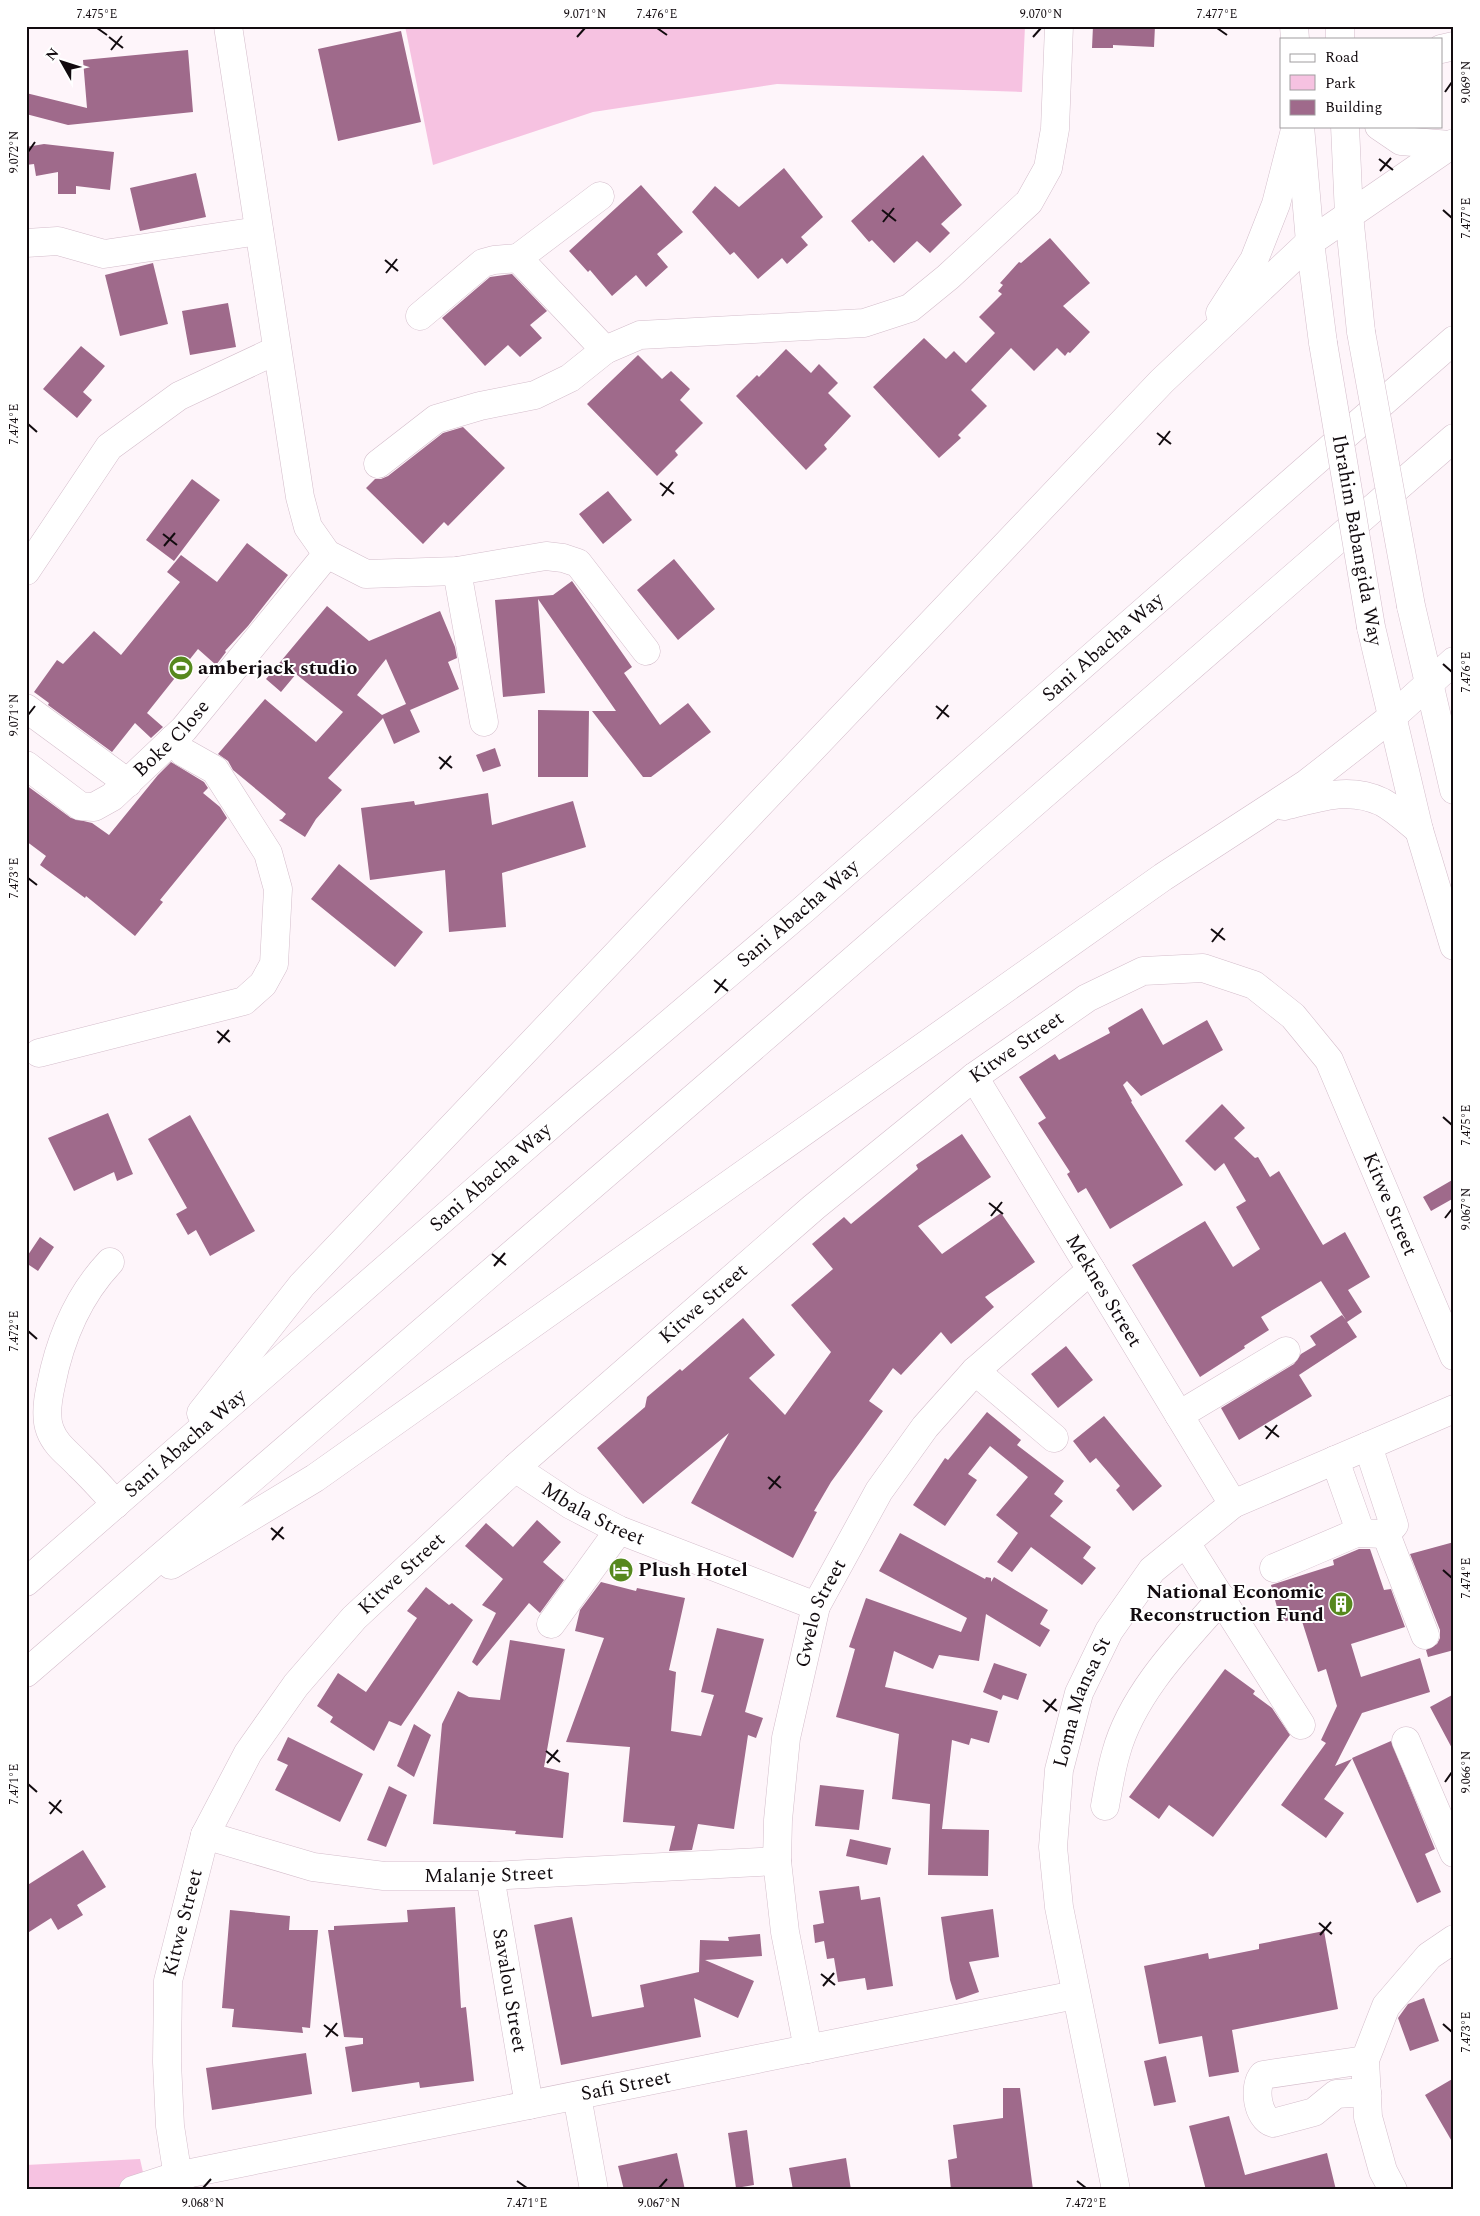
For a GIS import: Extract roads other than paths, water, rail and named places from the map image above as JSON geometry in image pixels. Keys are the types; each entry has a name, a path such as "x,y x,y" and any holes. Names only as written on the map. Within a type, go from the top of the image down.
{"main road":[{"path":"228,26 300,498 308,527 327,554 366,574 457,571 546,556 563,558 578,563 646,651"},
{"path":"378,464 436,419 480,406 535,395 570,378 605,350 640,335 864,323 910,308 948,277 1029,202 1048,168 1055,129 1059,26"},
{"path":"1196,349 1254,260 1276,204 1295,128"},
{"name":"Ibrahim Babangida Way","path":"1300,128 1310,242 1323,343 1371,627 1420,830 1454,946"},
{"name":"Ibrahim Babangida Way","path":"1345,128 1349,214 1361,332 1411,606 1428,686 1454,790"},
{"path":"1382,128 1401,141 1452,144"},
{"path":"160,1465 302,1285 1162,381 1310,242 1452,144"},
{"path":"420,316 483,264 494,260 518,258 600,196"},
{"path":"26,243 70,243 104,254 259,231"},
{"path":"518,258 605,350"},
{"name":"Sani Abacha Way","path":"26,1582 576,1102 804,910 1454,340"},
{"path":"26,571 109,447 180,396 277,350"},
{"path":"26,1673 101,1606 782,1022 1454,438"},
{"name":"Boke Close","path":"26,765 80,806 94,807 112,797 173,740 327,554"},
{"path":"457,571 484,722"},
{"path":"101,1606 315,1478 1164,877 1306,784 1392,717 1454,661"},
{"path":"26,708 128,783"},
{"path":"39,1053 244,1001 264,984 274,964 278,890 268,853 215,770 183,752 173,740"},
{"path":"1266,810 1325,796 1355,793 1383,803 1420,830"},
{"name":"Kitwe Street","path":"178,2183 170,2126 167,2062 168,1981 206,1835 248,1753 296,1685 354,1618 515,1468 814,1207 974,1077 1086,998 1144,971 1203,968 1254,985 1293,1016 1329,1060 1454,1356"},
{"name":"Meknes Street","path":"974,1077 1233,1504"},
{"path":"110,1262 95,1278 72,1317 57,1355 48,1400 49,1428 59,1447 79,1464 116,1504"},
{"name":"Gwelo Street","path":"808,2049 785,1932 777,1861 778,1820 786,1738 816,1606 879,1491 925,1427 975,1371 1091,1270"},
{"path":"1179,1415 1286,1351"},
{"path":"975,1371 1054,1438"},
{"name":"Loma Mansa St","path":"1116,2190 1058,1908 1054,1855 1059,1770 1079,1693 1109,1631 1152,1570 1233,1504 1454,1409"},
{"path":"1368,1446 1394,1525 1386,1534"},
{"path":"1335,1460 1359,1528 1356,1533"},
{"name":"Mbala Street","path":"515,1468 571,1505 619,1530 816,1606"},
{"path":"551,1624 619,1530"},
{"path":"1274,1568 1356,1533 1386,1534"},
{"path":"1386,1534 1425,1635"},
{"path":"1186,1543 1301,1725"},
{"path":"1105,1806 1116,1752 1136,1706 1174,1652 1222,1598"},
{"path":"1406,1741 1454,1853"},
{"name":"Malanje Street","path":"206,1835 313,1868 384,1876 490,1876 777,1861"},
{"name":"Savalou Street","path":"490,1876 529,2105"},
{"path":"1392,2190 1383,2170 1368,2117 1365,2060 1386,2006 1429,1956 1450,1951"},
{"name":"Safi Street","path":"133,2190 178,2183 529,2105 1075,1995"},
{"path":"1365,2060 1263,2075 1258,2083 1258,2088 1264,2118 1273,2123 1314,2112 1336,2094 1367,2092"},
{"path":"577,2096 594,2190"}],"place":[{"name":"amberjack studio","path":"181,668"},
{"name":"Plush Hotel","path":"621,1570"},
{"name":"National Economic Reconstruction Fund","path":"1341,1604"}]}
